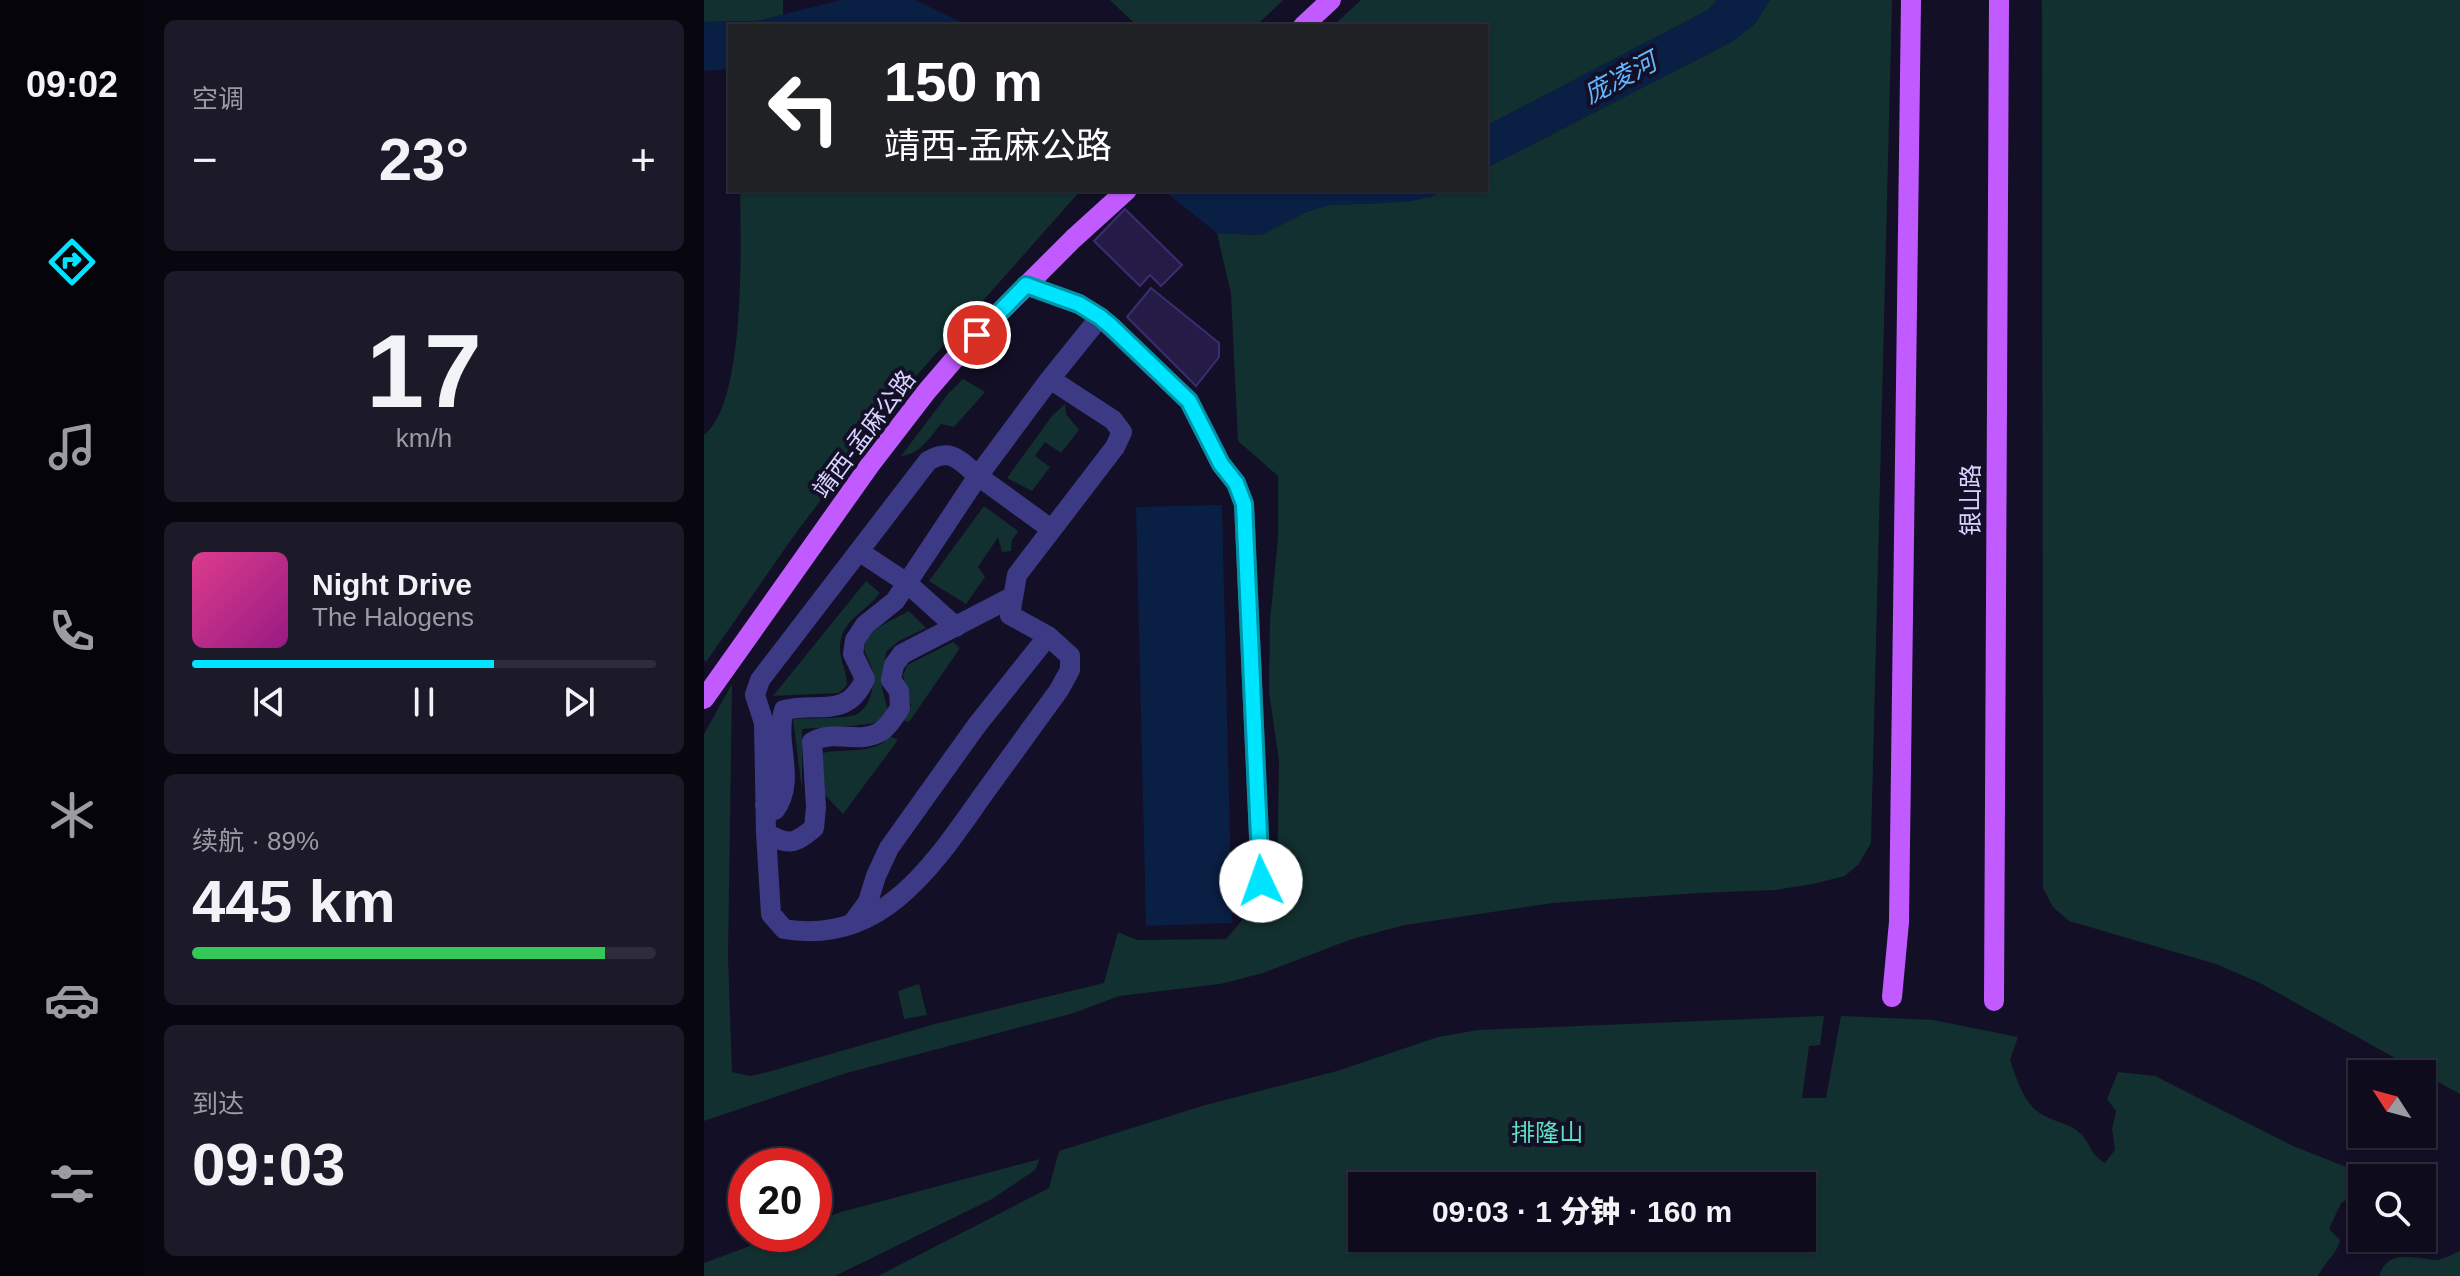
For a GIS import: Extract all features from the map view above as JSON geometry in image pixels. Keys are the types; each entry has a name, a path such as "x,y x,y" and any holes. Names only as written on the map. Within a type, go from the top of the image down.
{"main road":[{"path":"1305,24 1331,0"},
{"path":"1892,997 1899,922 1911,0"},
{"name":"银山路","path":"1994,1001 1999,0"},
{"name":"靖西-孟麻公路","path":"704,699 896,429 964,348 1125,192"}],"lane":[{"path":"1026,285 1079,304 1112,327 1189,401 1221,464 1236,483 1244,504 1261,881"},
{"path":"765,805 775,810 782,799 786,782 781,721 784,710 848,703 859,692 865,679 853,654 855,640 865,625 895,601 978,476 1100,317"},
{"path":"1050,379 1113,420 1122,432 1115,447 1017,575 1012,597 1010,615 1048,636 1070,656 1070,670 1059,690 933,865 905,893 851,925 801,932 784,929 771,914 764,723 755,695 760,680 860,552 902,492 928,461 940,454 954,456 1051,529"},
{"path":"860,552 907,583 956,627"},
{"path":"766,833 781,842 797,842 814,828 816,807 812,742 822,736 868,736 880,732 900,708 899,691 891,680 894,665 902,654 1012,597"},
{"path":"851,925 868,902 889,848 977,725 1048,636"}],"green space":[{"path":"704,0 783,0 783,15 757,21 704,22"},
{"path":"1110,0 1283,0 1258,24 1135,24"},
{"path":"1361,0 1717,0 1708,10 1488,125 1488,24 1335,24"},
{"path":"1770,0 1892,0 1871,843 1858,865 1845,876 1775,890 1553,903 1405,925 1352,939 1263,973 1220,984 1119,996 1074,1013 843,1074 704,1121 704,734 732,684 728,957 732,1072 750,1076 768,1072 935,1024 1104,983 1118,932 1137,940 1226,939 1250,911 1260,909 1265,890 1277,888 1279,761 1269,692 1270,621 1278,538 1278,476 1238,441 1231,294 1217,233 1261,235 1308,211 1330,205 1382,203 1431,197 1440,192 1488,192 1488,167 1733,41"},
{"path":"2042,0 2460,0 2460,1094 2436,1081 2436,1060 2399,1060 2260,983 2216,964 2069,921 2053,907 2043,888"},
{"path":"740,192 1079,192 903,391 793,537 706,662 704,435 718,418 734,357 741,245"},
{"path":"963,379 985,392 954,427 941,424 919,449 901,456 948,394"},
{"path":"1065,404 1066,414 1079,430 1061,453 1045,442 1035,456 1050,467 1032,491 1007,478 1052,416"},
{"path":"984,506 1018,531 1012,540 1011,551 1002,552 998,537 978,567 985,577 966,604 929,581"},
{"path":"866,581 880,593 849,623 841,638 840,653 847,685 839,693 773,696"},
{"path":"909,611 926,628 899,641 886,652 882,688 888,711 875,723 802,729 802,790 793,719 842,717 861,712 873,686 871,666 864,649 866,642 876,630"},
{"path":"953,642 960,648 909,722 902,720 911,706 903,676 907,665"},
{"path":"890,736 898,740 843,814 825,795 822,753 877,746"},
{"path":"919,984 927,1015 904,1019 898,991"},
{"name":"排隆山","path":"1824,1016 1820,1045 1809,1046 1802,1098 1826,1098 1841,1016 1933,1020 2018,1037 2010,1060 2021,1090 2030,1104 2041,1114 2077,1130 2105,1163 2115,1150 2112,1129 2116,1111 2107,1099 2118,1072 2155,1076 2293,1146 2348,1168 2348,1199 2341,1203 2329,1229 2340,1240 2318,1276 878,1276 1049,1188 1059,1151 1202,1106 1337,1071 1438,1037 1478,1030"},
{"path":"1040,1159 1035,1170 992,1199 835,1276 704,1276 704,1263 734,1252 832,1252 832,1215"},
{"path":"2460,1251 2460,1276 2379,1276 2383,1267 2395,1258 2438,1260"}],"water":[{"path":"841,0 915,0 966,24 728,24 728,69 704,71 704,22 757,21"},
{"name":"庞凌河","path":"1717,0 1770,0 1755,24 1733,41 1488,167 1488,125 1708,10"},
{"path":"1166,192 1440,192 1406,202 1330,205 1308,211 1261,235 1217,233"},
{"path":"1222,505 1232,923 1146,926 1136,507"}],"building":[{"path":"1125,209 1182,265 1161,286 1150,275 1140,286 1094,241"},
{"path":"1151,288 1219,343 1219,357 1196,386 1127,317"}],"route":[{"path":"977,335 1026,285 1079,304 1112,327 1189,401 1221,464 1236,483 1244,504 1261,881"}]}
